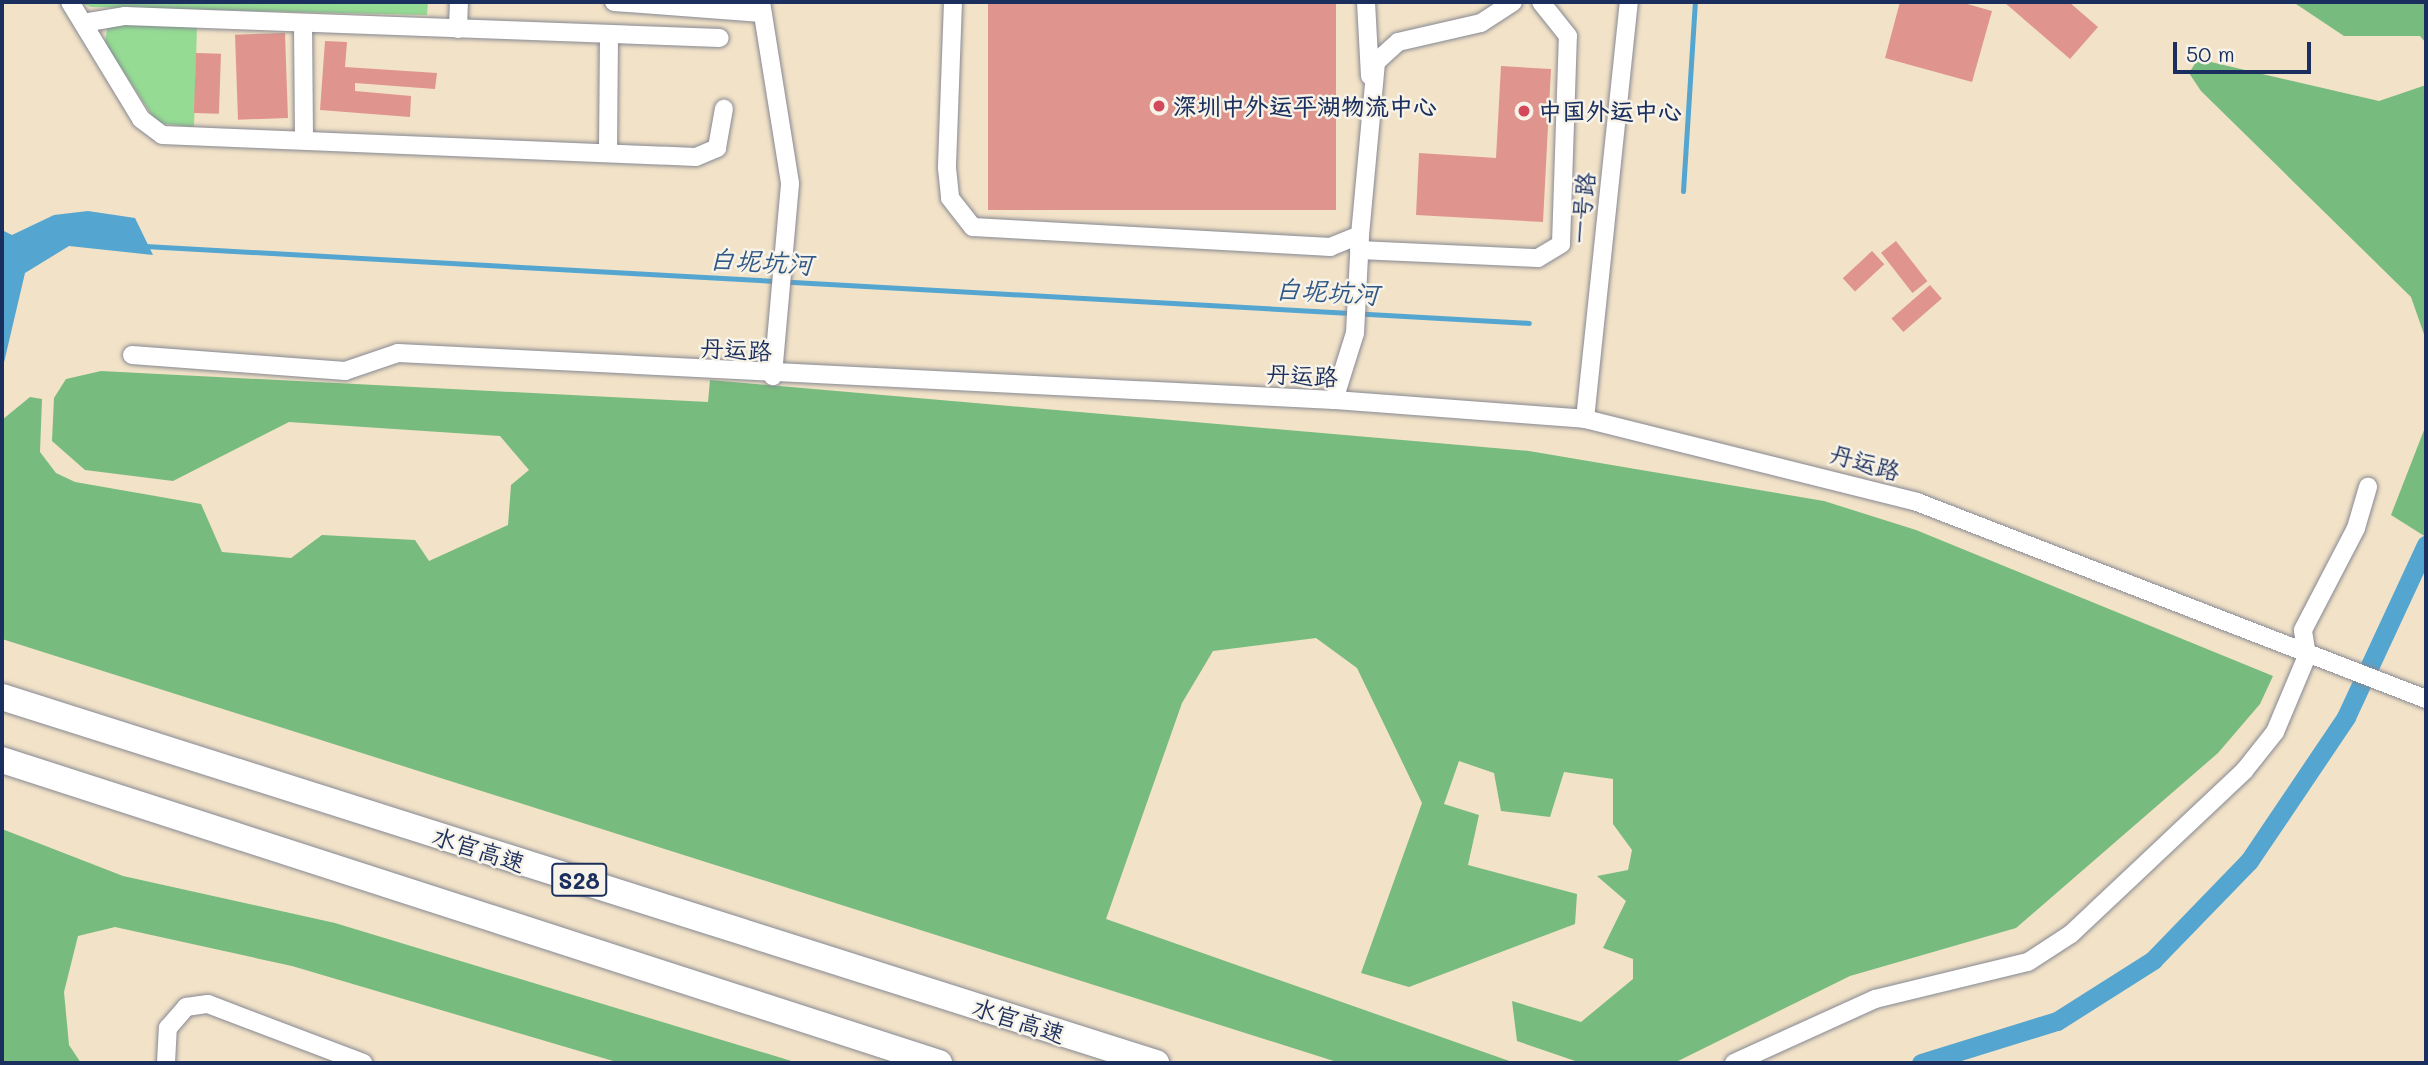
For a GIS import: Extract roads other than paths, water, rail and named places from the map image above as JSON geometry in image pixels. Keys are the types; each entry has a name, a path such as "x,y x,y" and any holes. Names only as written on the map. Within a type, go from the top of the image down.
{"highway":[{"name":"水官高速","path":"2,697 1156,1063"},
{"name":"S28","path":"2,760 939,1063"}],"street":[{"path":"70,2 152,131 709,155 722,138 724,109"},
{"path":"458,29 459,2"},
{"path":"614,2 762,7 790,184 779,275 774,376"},
{"path":"953,2 947,168 950,198 973,227 1330,247 1360,242 1538,258 1561,244 1568,36 1541,2"},
{"path":"1334,400 1355,333 1370,76 1366,2"},
{"path":"1370,76 1398,42 1481,23 1513,2"},
{"name":"一号路","path":"1585,419 1629,2"},
{"path":"83,23 125,16 720,38"},
{"path":"303,23 304,139"},
{"path":"608,151 610,34"},
{"name":"丹运路","path":"132,355 345,371 398,353 774,376 1334,400 1585,419 1917,502 2307,656 2426,699"},
{"path":"1734,1063 1875,999 2028,962 2052,949 2244,771 2275,732 2307,656 2303,630 2356,528 2368,487"},
{"path":"166,1063 168,1028 186,1007 208,1004 363,1063"}],"water":[{"path":"88,211 135,218 153,255 69,246 25,273 2,371 2,230 12,235 54,215"}],"waterway":[{"name":"白坭坑河","path":"1683,191 1695,2"},
{"name":"白坭坑河","path":"145,246 1529,323"},
{"path":"1921,1063 2057,1021 2153,960 2249,861 2346,717 2426,545"}],"place":[{"name":"深圳中外运平湖物流中心","path":"1159,106"},
{"name":"中国外运中心","path":"1524,111"}]}
